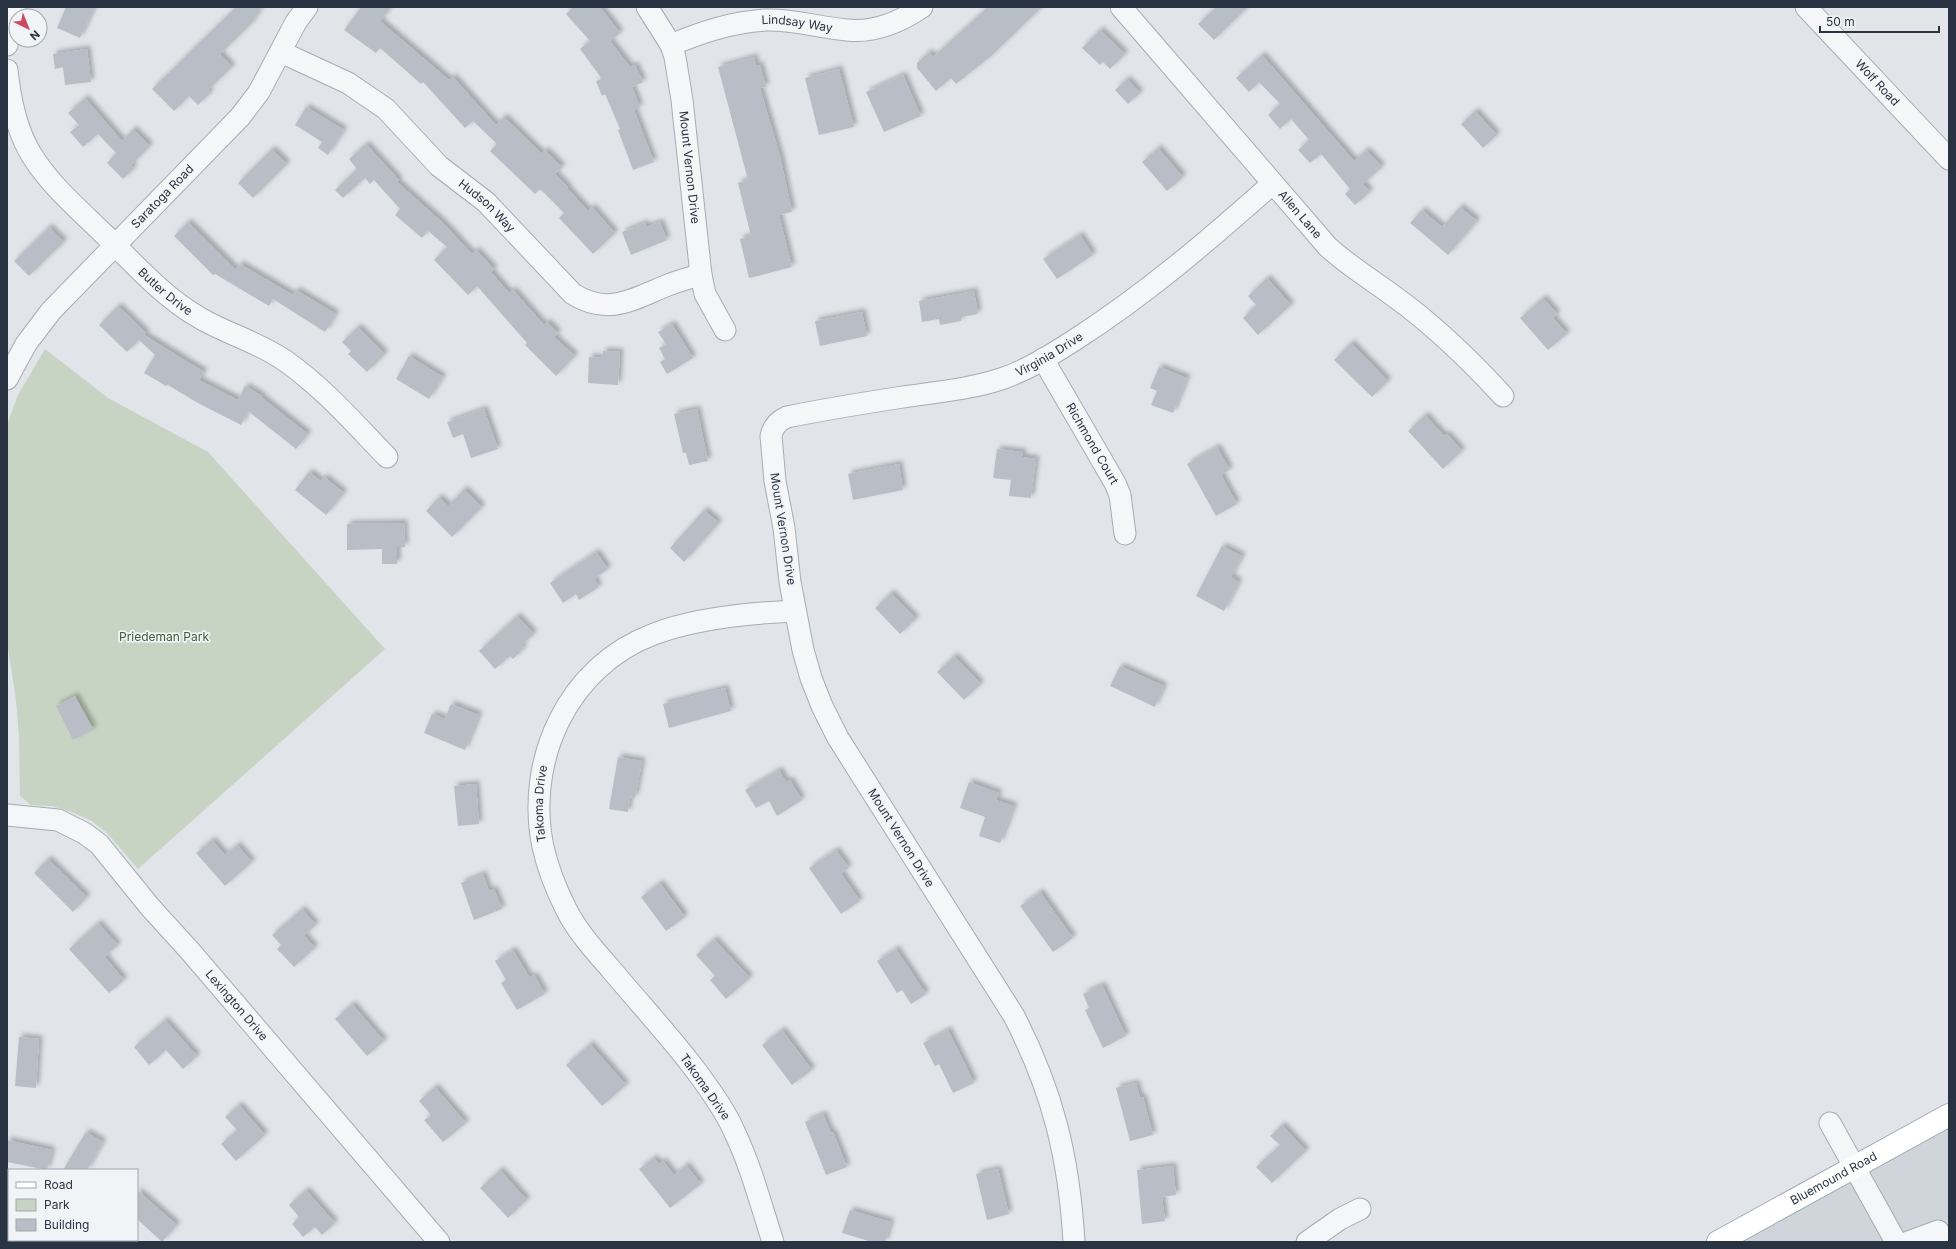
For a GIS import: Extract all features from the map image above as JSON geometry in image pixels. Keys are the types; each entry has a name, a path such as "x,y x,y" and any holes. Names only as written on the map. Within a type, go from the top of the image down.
{"main road":[{"name":"Bluemound Road","path":"1718,1242 1855,1168 1949,1114"}],"street":[{"path":"7,42 15,7"},
{"name":"Saratoga Road","path":"7,379 26,344 51,311 114,244 240,117 259,92 296,22 307,7"},
{"name":"Mount Vernon Drive","path":"647,7 671,45 682,100 701,276 705,294 726,330"},
{"name":"Lindsay Way","path":"671,45 726,25 766,20 790,21 849,30 875,29 903,19 922,7"},
{"name":"Allen Lane","path":"1121,7 1272,184 1328,247 1344,262 1395,297 1432,326 1479,369 1503,396"},
{"name":"Wolf Road","path":"1806,7 1949,159"},
{"name":"Hudson Way","path":"281,52 348,83 386,109 439,166 486,202 573,294 582,300 595,304 614,305 630,302 682,280 701,276"},
{"name":"Butler Drive","path":"7,70 14,113 31,153 62,193 177,303 200,318 252,342 283,359 314,383 387,457"},
{"name":"Virginia Drive","path":"779,421 787,417 846,405 977,385 1003,378 1043,359 1095,327 1140,294 1182,261 1272,184"},
{"name":"Richmond Court","path":"1043,359 1115,483 1120,495 1125,534"},
{"name":"Mount Vernon Drive","path":"779,421 772,430 771,436 775,481 784,528 795,611 803,650 811,678 822,706 838,738 1014,1016 1026,1040 1047,1090 1058,1126 1069,1187 1074,1242"},
{"name":"Takoma Drive","path":"773,1242 744,1154 734,1130 717,1102 696,1071 590,945 567,911 546,861 540,828 539,807 546,756 554,732 567,705 580,685 606,660 643,638 678,626 765,612 795,611"},
{"name":"Lexington Drive","path":"7,815 58,820 73,826 99,844 150,907 439,1242"},
{"path":"1830,1123 1896,1241 1938,1231 1945,1242"},
{"path":"1307,1242 1340,1219 1360,1209"}],"shaded area":[{"path":"1949,1115 1949,1242 1718,1242"}],"green space":[{"name":"Priedeman Park","path":"45,349 108,398 208,452 385,649 138,869 107,833 92,821 52,806 31,805 20,796 19,737 16,700 7,642 7,425 18,395"}],"building":[{"path":"66,7 94,7 80,38 57,28"},
{"path":"236,7 262,7 251,24 220,54 232,67 208,90 210,93 198,105 189,96 174,111 152,89"},
{"path":"361,7 391,7 380,21 449,80 453,77 496,125 504,117 542,154 545,150 562,167 555,174 588,211 592,207 615,233 593,254 559,218 564,213 540,189 535,194 490,151 497,144 473,121 465,128 423,82 421,84 380,48 376,53 344,30"},
{"path":"573,7 600,7 620,33 610,41 630,67 635,65 643,82 632,87 640,107 634,110 654,162 633,170 618,130 620,129 605,94 602,96 596,81 602,79 580,49 590,41 566,14"},
{"path":"988,7 1042,7 991,56 956,84 951,78 936,91 917,68 917,63 929,52 933,57"},
{"path":"1216,7 1248,7 1214,40 1198,24"},
{"path":"1100,30 1125,54 1110,69 1103,62 1100,65 1082,48"},
{"path":"87,49 91,82 65,85 63,67 55,69 53,54"},
{"path":"1262,55 1354,161 1366,150 1382,167 1363,184 1370,192 1355,205 1345,194 1350,189 1321,154 1310,163 1298,150 1309,140 1291,119 1280,129 1268,115 1280,104 1259,82 1249,92 1236,78"},
{"path":"754,57 756,66 760,65 766,87 760,88 780,156 792,212 779,215 792,267 749,278 740,239 751,236 738,183 748,180 718,67"},
{"path":"839,69 854,127 819,135 805,78"},
{"path":"903,75 921,116 884,132 866,92"},
{"path":"1127,79 1140,93 1128,104 1115,90"},
{"path":"85,98 122,141 133,129 150,146 131,165 134,168 123,179 107,163 116,153 98,134 83,147 70,132 79,125 68,113"},
{"path":"306,107 344,130 328,155 318,148 322,142 295,125"},
{"path":"1475,111 1497,135 1483,148 1461,124"},
{"path":"366,144 399,180 397,182 443,223 472,254 476,250 494,269 491,272 509,293 513,290 544,325 547,322 558,333 554,337 575,356 556,376 525,345 527,343 477,286 468,295 434,260 447,247 428,231 422,238 395,215 400,209 374,180 370,184 365,178 343,198 335,190 357,169 349,159"},
{"path":"1158,148 1183,177 1167,191 1142,162"},
{"path":"272,149 287,164 253,198 238,183"},
{"path":"1460,207 1477,221 1448,255 1410,223 1422,210 1442,227"},
{"path":"188,222 236,270 240,264 293,295 296,290 336,314 325,332 273,299 269,306 215,274 213,275 174,236"},
{"path":"660,222 667,240 631,255 622,232 645,223 646,227"},
{"path":"49,227 64,242 29,276 14,261"},
{"path":"1080,235 1093,255 1057,279 1043,259"},
{"path":"1267,278 1291,305 1258,335 1243,318 1256,305 1248,296"},
{"path":"974,291 978,314 961,317 961,321 940,325 939,319 922,322 919,301"},
{"path":"1543,298 1557,314 1553,318 1567,334 1548,350 1520,318"},
{"path":"118,306 146,333 144,335 204,372 199,380 238,400 245,386 262,396 261,397 308,434 296,449 248,411 241,425 144,373 155,355 139,340 127,352 99,325"},
{"path":"862,312 867,336 820,346 815,321"},
{"path":"672,324 693,358 667,374 660,362 665,359 659,348 666,344 658,332"},
{"path":"358,327 385,354 367,372 348,354 351,351 342,342"},
{"path":"1351,343 1388,381 1372,397 1334,360"},
{"path":"603,351 620,352 618,385 588,383 589,357 602,358"},
{"path":"409,356 443,377 429,399 396,379"},
{"path":"1159,367 1187,378 1173,413 1151,405 1157,391 1150,388"},
{"path":"484,409 498,449 471,458 463,434 453,438 447,422"},
{"path":"697,409 708,461 689,465 686,453 683,453 674,414"},
{"path":"1425,415 1444,436 1447,434 1462,451 1443,469 1408,431"},
{"path":"1217,447 1230,470 1221,475 1237,504 1216,516 1187,464"},
{"path":"997,449 1023,452 1022,457 1036,459 1031,498 1009,496 1011,480 993,478"},
{"path":"899,464 903,490 853,500 848,474"},
{"path":"309,472 321,481 324,477 344,493 326,515 295,490"},
{"path":"464,489 482,507 452,537 426,511 439,497 448,506"},
{"path":"704,510 719,523 684,562 670,548"},
{"path":"404,523 405,547 397,547 397,564 382,564 382,549 347,550 347,524"},
{"path":"1222,546 1242,556 1231,577 1239,582 1224,611 1196,596"},
{"path":"596,552 608,569 594,579 599,587 579,600 576,594 563,603 550,583"},
{"path":"891,593 916,619 900,634 875,608"},
{"path":"517,616 534,634 521,646 524,648 513,659 510,656 495,669 479,651"},
{"path":"954,656 981,684 964,700 937,672"},
{"path":"1120,666 1164,686 1155,707 1110,686"},
{"path":"725,688 731,711 669,728 663,704"},
{"path":"75,696 93,729 73,740 56,706"},
{"path":"451,704 479,715 465,750 424,733 432,714 445,719"},
{"path":"618,757 642,761 635,798 630,797 628,812 609,809"},
{"path":"779,770 786,782 790,780 802,800 777,816 769,801 756,808 745,790"},
{"path":"969,782 999,793 996,800 1014,806 1000,843 979,836 985,817 960,808"},
{"path":"476,784 479,824 458,826 454,786"},
{"path":"212,840 225,855 237,845 252,862 225,886 196,853"},
{"path":"836,850 849,868 841,873 860,901 841,914 809,868"},
{"path":"48,859 87,897 73,912 34,873"},
{"path":"483,874 489,891 494,889 502,909 474,920 461,883"},
{"path":"660,883 685,917 666,931 641,897"},
{"path":"1040,892 1073,938 1053,952 1020,906"},
{"path":"302,909 316,925 304,935 315,948 294,967 277,949 281,945 272,935"},
{"path":"98,923 118,945 105,957 124,980 109,993 69,949"},
{"path":"714,939 750,978 726,999 710,980 715,976 696,955"},
{"path":"896,949 926,994 911,1004 902,990 897,993 877,961"},
{"path":"513,950 530,978 534,975 545,994 517,1010 501,983 506,980 495,961"},
{"path":"1102,985 1126,1036 1103,1048 1085,1010 1089,1008 1083,994"},
{"path":"352,1004 384,1041 367,1056 335,1019"},
{"path":"165,1020 197,1056 183,1069 166,1050 149,1065 134,1047"},
{"path":"782,1030 812,1070 792,1085 762,1045"},
{"path":"948,1030 974,1083 953,1093 939,1064 935,1066 923,1043"},
{"path":"19,1037 39,1039 36,1088 15,1086"},
{"path":"590,1044 626,1085 602,1106 566,1065"},
{"path":"1136,1083 1140,1098 1143,1097 1153,1135 1130,1141 1116,1088"},
{"path":"435,1087 466,1123 443,1142 424,1120 431,1115 419,1101"},
{"path":"239,1105 265,1135 236,1161 221,1144 237,1130 225,1117"},
{"path":"823,1114 831,1133 833,1132 847,1167 826,1175 805,1122"},
{"path":"1282,1125 1306,1151 1272,1183 1256,1167 1280,1145 1270,1136"},
{"path":"86,1132 103,1142 88,1169 64,1169"},
{"path":"7,1140 52,1150 47,1169 7,1162"},
{"path":"654,1158 659,1164 663,1161 674,1175 686,1165 701,1184 670,1208 639,1169"},
{"path":"1173,1166 1176,1195 1162,1197 1165,1221 1142,1224 1137,1170"},
{"path":"998,1169 1009,1214 987,1220 976,1174"},
{"path":"500,1170 527,1200 508,1218 480,1188"},
{"path":"306,1190 335,1223 322,1235 315,1227 303,1237 292,1224 299,1217 289,1205"},
{"path":"138,1191 177,1225 162,1242 138,1220"},
{"path":"850,1210 891,1222 885,1242 872,1242 842,1233"}]}
